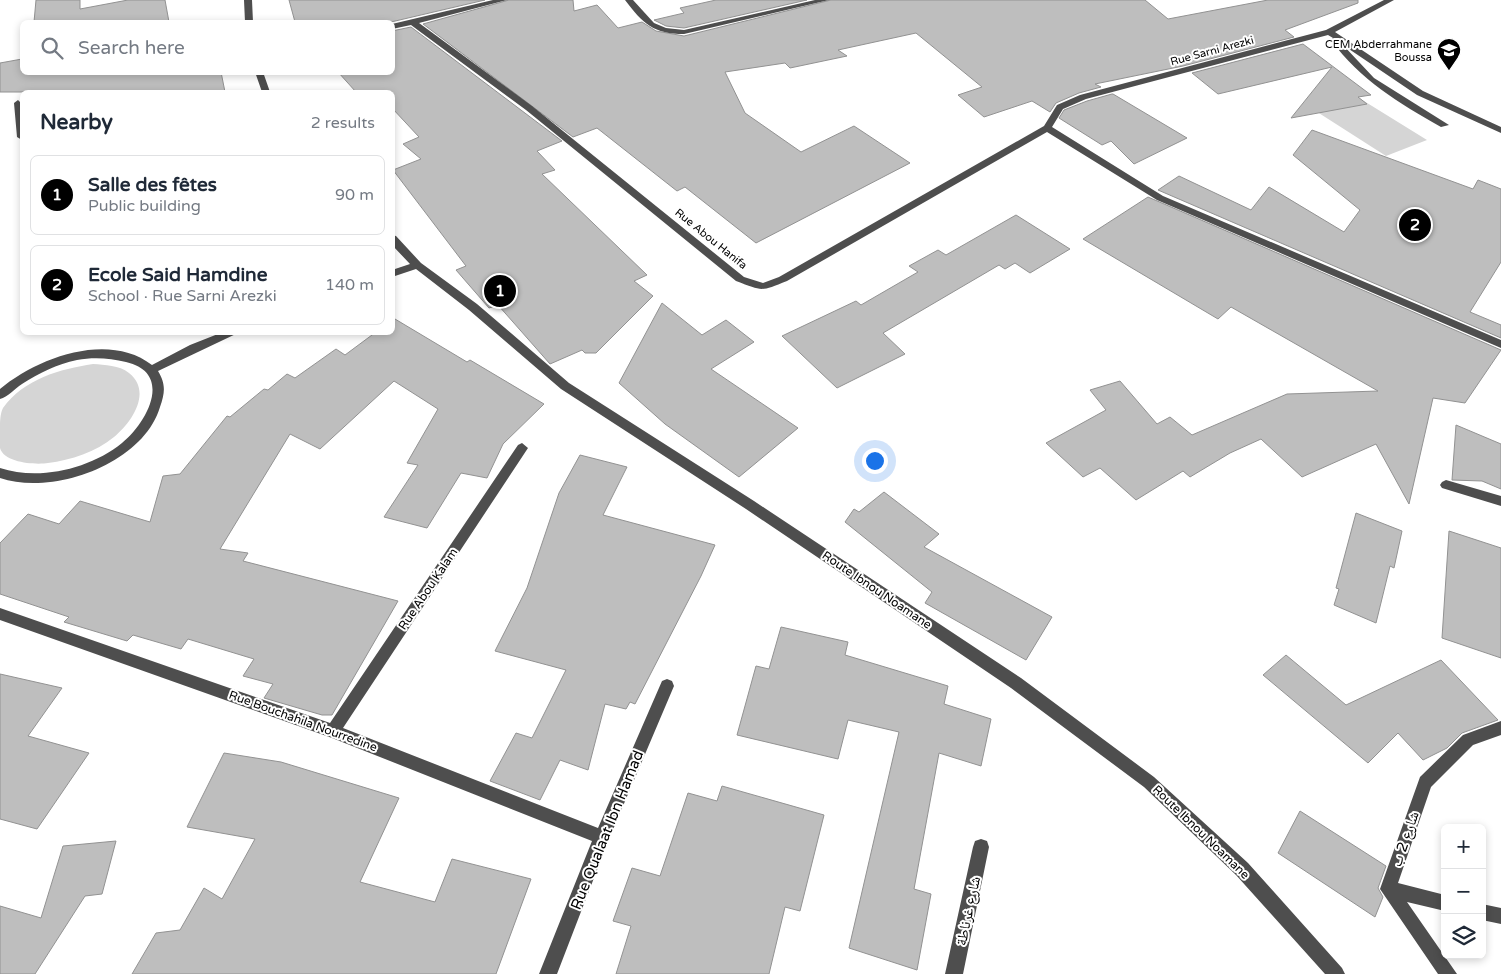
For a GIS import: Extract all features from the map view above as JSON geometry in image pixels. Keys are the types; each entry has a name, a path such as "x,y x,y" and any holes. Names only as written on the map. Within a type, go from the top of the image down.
{"street":[{"path":"248,0 248,20"},
{"path":"395,26 503,0"},
{"path":"629,0 650,25 669,33 697,29 825,0"},
{"name":"Rue Sarni Arezki","path":"1047,128 1060,106 1083,97 1329,32 1390,0"},
{"name":"Rue Abou Hanifa","path":"413,22 528,108 740,279 763,287 783,280 1047,128"},
{"path":"1329,32 1363,75 1444,125"},
{"path":"1329,32 1420,93 1501,130"},
{"path":"260,75 265,90"},
{"path":"18,103 20,120"},
{"path":"1047,128 1160,198 1501,344"},
{"name":"Route Ibnou Noamane","path":"395,241 417,265 474,307 565,386 750,505 1016,683 1149,782 1242,869 1336,974"},
{"path":"395,273 417,265"},
{"path":"151,370 194,348 227,335"},
{"path":"0,396 14,383 42,367 72,357 91,354 119,354 141,362 151,370 159,385 155,412 139,434 114,455 82,471 49,479 2,478"},
{"name":"Rue Abou Kalam","path":"333,731 522,448"},
{"path":"1446,485 1501,501"},
{"name":"Rue Bouchahila Nourredine","path":"0,614 333,731 602,837"},
{"name":"Rue Qualaat Ibn Hamad","path":"548,974 602,837 667,686"},
{"name":"شارع 2 ب","path":"1388,889 1425,782 1468,740 1501,728"},
{"name":"شارع غرناطة","path":"954,974 981,847"},
{"path":"1388,889 1441,902"},
{"path":"1388,889 1448,974"},
{"path":"1486,913 1501,916"}],"shaded area":[{"path":"1351,93 1427,140 1386,156 1311,108"},
{"path":"93,364 121,368 136,381 139,389 137,407 133,416 121,431 91,451 57,462 43,464 21,462 3,453 0,448 1,415 3,408 12,398 21,390 44,377 56,372"}],"building":[{"path":"36,0 80,0 80,9 128,0 165,0 169,20 34,20"},
{"path":"289,0 485,0 395,21 294,20"},
{"path":"509,0 573,0 574,11 597,5 618,28 642,22 656,31 684,36 831,0 1145,0 1168,19 1268,0 1358,0 1358,3 1285,30 1294,37 1183,66 1095,84 1101,87 1079,93 1056,103 1050,112 1032,101 984,117 958,95 982,87 916,33 838,50 847,56 790,68 785,63 725,72 745,113 801,152 854,126 910,163 756,243 685,187 677,191 597,128 573,137 423,24"},
{"path":"716,0 807,0 684,28 666,26 654,20 684,13 680,8"},
{"path":"411,27 562,141 537,151 555,170 542,174 647,275 634,281 653,296 596,353 585,353 582,350 550,364 498,305 489,308 456,270 466,266 395,173 395,169 421,159 403,144 419,137 395,111 395,90 354,90 341,75 395,75 395,30"},
{"path":"1303,44 1371,95 1358,97 1367,104 1291,118 1332,67 1218,94 1192,73"},
{"path":"20,59 20,75 222,75 225,90 20,90 20,92 0,92 0,63"},
{"path":"1113,94 1187,138 1134,164 1111,141 1102,145 1059,118 1064,110"},
{"path":"1312,130 1473,189 1478,180 1501,189 1501,262 1470,312 1501,325 1501,338 1158,190 1179,176 1251,210 1269,187 1344,232 1360,210 1293,155"},
{"path":"1148,197 1501,350 1465,403 1433,398 1409,504 1376,444 1302,477 1261,439 1230,453 1190,477 1183,471 1136,500 1100,468 1083,477 1046,443 1106,410 1090,390 1120,381 1157,424 1170,417 1192,435 1287,394 1378,391 1231,307 1218,319 1083,239"},
{"path":"1016,215 1070,249 1030,273 1015,263 1005,269 999,265 883,333 905,354 837,388 782,336 856,301 861,305 918,272 909,266 938,250 946,255"},
{"path":"662,303 702,335 726,320 754,342 711,369 798,428 739,477 665,424 619,383"},
{"path":"395,319 467,362 470,360 544,404 503,444 487,478 461,473 427,528 384,517 418,465 407,463 438,409 394,381 320,449 290,434 220,549 248,553 243,561 398,601 332,715 322,715 264,698 273,684 243,676 254,659 188,639 181,649 133,635 127,641 64,622 69,617 0,594 0,543 28,514 59,524 80,501 150,522 163,476 180,474 227,416 230,417 264,389 268,390 287,374 295,378 336,349 345,355 372,335 395,335"},
{"path":"1456,425 1501,444 1501,489 1482,481 1452,480"},
{"path":"580,455 627,467 603,515 715,545 635,704 630,702 626,709 605,704 588,770 560,760 540,800 490,781 516,733 532,738 566,670 495,651 527,588 559,493"},
{"path":"884,492 939,534 924,547 1052,617 1026,660 925,603 932,592 845,522 854,509 859,512"},
{"path":"1356,513 1402,531 1394,568 1390,566 1376,623 1334,605 1339,589 1336,588"},
{"path":"1449,531 1501,548 1501,658 1442,638"},
{"path":"781,627 848,642 845,655 948,686 944,704 991,719 981,766 939,753 914,889 931,894 917,970 849,948 899,732 848,720 838,759 737,735 756,666 769,669"},
{"path":"1286,655 1346,705 1441,660 1498,720 1462,733 1447,748 1423,760 1398,733 1368,763 1263,675"},
{"path":"0,674 62,688 28,736 89,753 37,829 0,819"},
{"path":"224,753 281,762 399,798 360,882 435,902 452,859 531,879 496,974 132,974 156,933 180,930 204,888 222,899 255,839 187,827"},
{"path":"722,786 824,815 800,911 785,907 769,974 616,974 631,926 613,921 632,868 660,876 688,793 717,801"},
{"path":"1300,811 1386,866 1378,888 1383,897 1375,917 1278,853"},
{"path":"116,841 102,894 85,896 35,974 0,974 0,906 41,918 63,846"}],"place":[{"name":"CEM Abderrahmane Boussa","path":"1449,71"},
{"name":"Ecole Said Hamdine","path":"1415,225"},
{"name":"Salle des fêtes","path":"500,291"}]}
